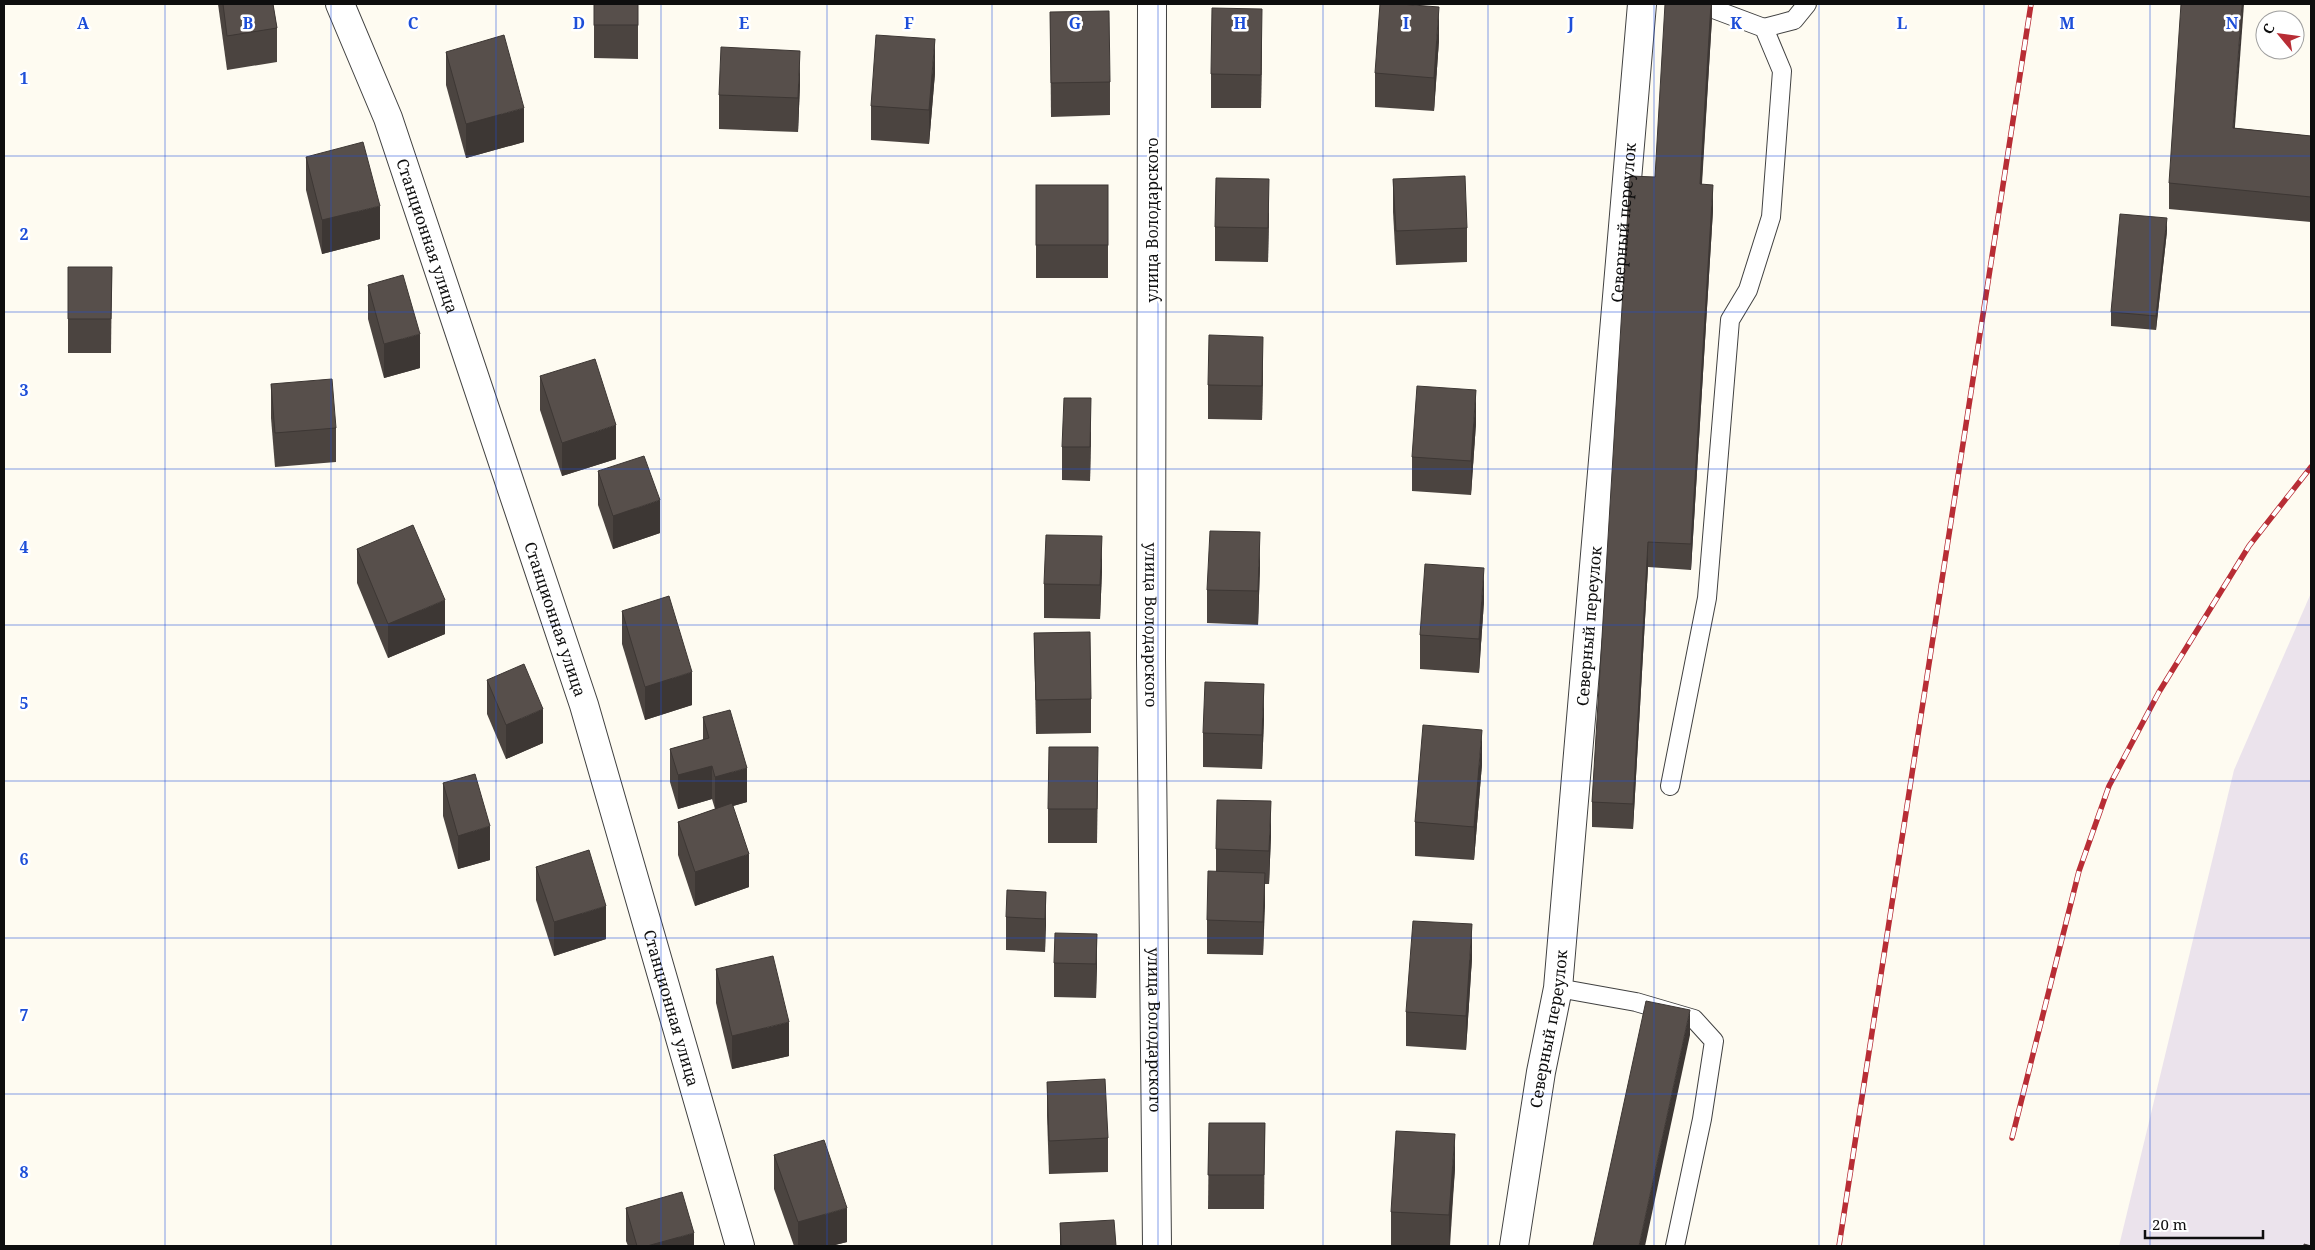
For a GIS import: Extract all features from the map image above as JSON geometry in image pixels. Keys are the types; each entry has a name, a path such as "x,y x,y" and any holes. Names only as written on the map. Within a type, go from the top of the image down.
{"street":[{"name":"Станционная улица","path":"340,4 388,118 584,705 740,1246"},
{"name":"улица Володарского","path":"1152,4 1151,659 1158,1246"},
{"name":"Северный переулок","path":"1514,1246 1541,1072 1558,988 1642,4"}],"lane":[{"path":"1700,4 1764,28 1794,20 1807,4"},
{"path":"1670,786 1707,598 1730,320 1748,290 1771,217 1782,71 1764,28"},
{"path":"1558,988 1636,1002 1694,1019 1714,1041 1702,1119 1675,1246"}],"shaded area":[{"path":"2311,593 2311,1246 2119,1246 2234,770"}],"building":[{"path":"223,4 273,4 277,28 227,36"},
{"path":"594,4 638,4 638,25 594,25"},
{"path":"1380,4 1439,7 1434,78 1375,73"},
{"path":"1665,4 1711,4 1700,184 1713,185 1691,544 1648,542 1633,804 1592,802 1630,176 1655,177"},
{"path":"2181,4 2242,4 2233,128 2311,136 2311,197 2169,183"},
{"path":"1212,8 1262,9 1261,75 1211,74"},
{"path":"1109,11 1110,82 1051,83 1050,12"},
{"path":"504,35 524,108 466,124 446,52"},
{"path":"876,35 935,39 929,110 871,106"},
{"path":"721,47 800,51 798,98 719,95"},
{"path":"363,142 380,206 322,220 306,157"},
{"path":"1465,176 1467,228 1396,231 1393,179"},
{"path":"1216,178 1269,179 1268,228 1215,227"},
{"path":"1036,185 1108,185 1108,245 1036,245"},
{"path":"2120,214 2167,218 2156,316 2111,312"},
{"path":"68,267 112,267 111,319 68,319"},
{"path":"403,275 420,334 384,344 368,285"},
{"path":"1209,335 1263,337 1262,386 1208,385"},
{"path":"595,359 616,425 562,443 540,376"},
{"path":"332,379 336,428 275,433 271,384"},
{"path":"1417,386 1476,390 1471,461 1412,457"},
{"path":"1064,398 1091,398 1090,447 1062,447"},
{"path":"644,456 660,500 613,516 598,471"},
{"path":"413,525 445,600 388,624 357,549"},
{"path":"1210,531 1260,532 1258,591 1207,590"},
{"path":"1046,535 1102,536 1100,585 1044,584"},
{"path":"1425,564 1484,568 1479,639 1420,635"},
{"path":"669,596 692,672 645,687 622,611"},
{"path":"1090,632 1091,699 1036,700 1034,633"},
{"path":"524,664 543,709 506,725 487,680"},
{"path":"1205,682 1264,684 1262,735 1203,733"},
{"path":"730,710 747,768 715,777 712,766 678,775 670,749 709,738 703,717"},
{"path":"1423,725 1482,730 1474,827 1415,822"},
{"path":"1049,747 1098,747 1097,809 1048,809"},
{"path":"475,774 490,826 458,836 443,783"},
{"path":"1217,800 1271,801 1269,851 1216,849"},
{"path":"732,803 749,854 695,872 678,822"},
{"path":"589,850 606,906 554,922 536,867"},
{"path":"1208,871 1265,873 1263,922 1207,920"},
{"path":"1007,890 1046,892 1045,919 1006,917"},
{"path":"1413,921 1472,924 1466,1016 1406,1012"},
{"path":"1055,933 1097,934 1096,964 1054,963"},
{"path":"773,956 789,1022 732,1036 716,969"},
{"path":"1646,1001 1690,1010 1639,1246 1593,1246"},
{"path":"1105,1079 1108,1138 1049,1141 1047,1082"},
{"path":"1209,1123 1265,1123 1264,1175 1208,1175"},
{"path":"1396,1131 1455,1134 1449,1215 1391,1212"},
{"path":"824,1140 847,1208 798,1222 774,1155"},
{"path":"682,1192 694,1233 647,1246 637,1246 626,1208"},
{"path":"1114,1220 1116,1246 1061,1246 1060,1223"}],"railway":[{"path":"1839,1246 2031,4"},
{"path":"2012,1138 2079,871 2109,786 2159,692 2249,546 2311,467"}]}
